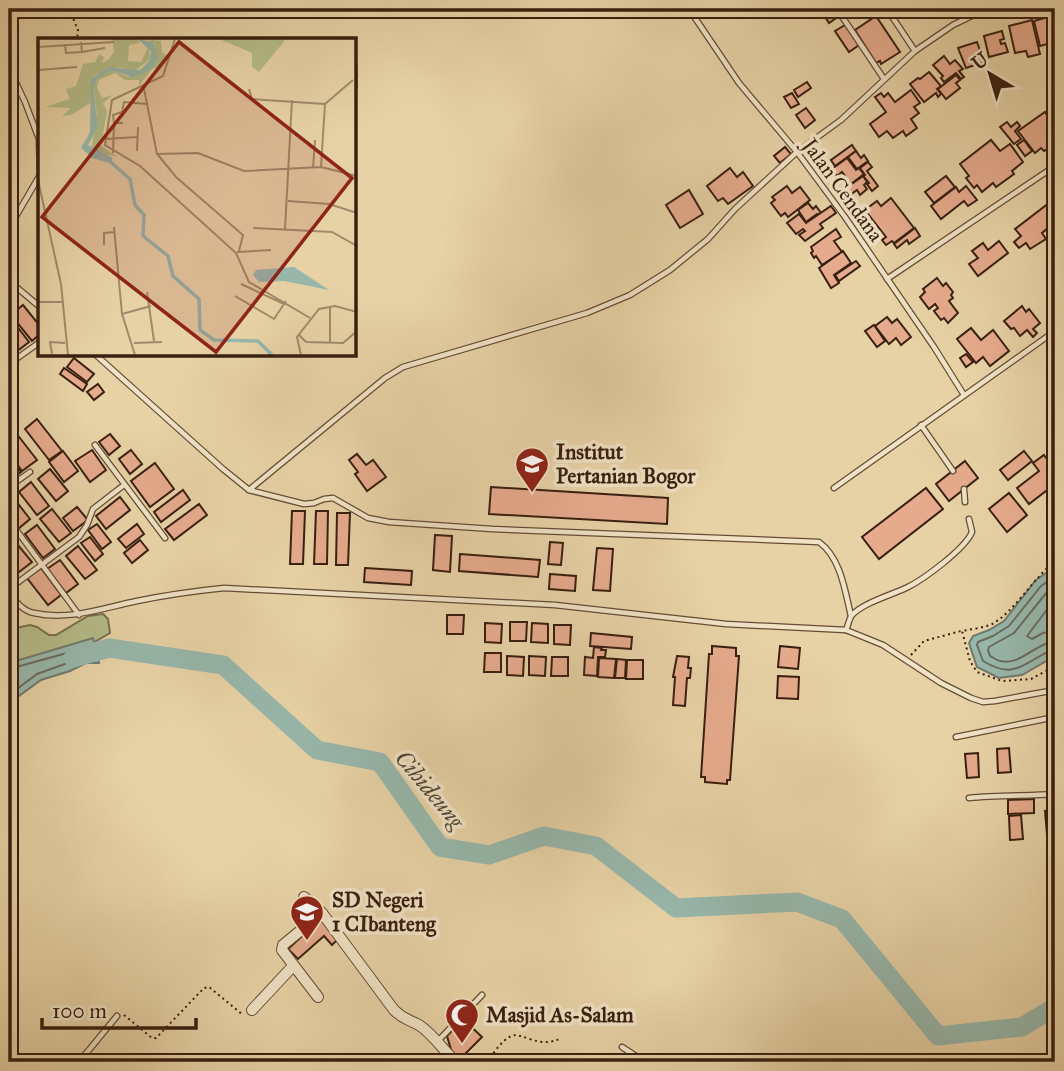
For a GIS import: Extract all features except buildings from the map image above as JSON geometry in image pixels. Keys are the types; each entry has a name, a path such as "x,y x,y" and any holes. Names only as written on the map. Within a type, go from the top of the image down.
{"street":[{"path":"304,897 322,913 394,1010 403,1019 419,1025 437,1042 449,1060"},
{"path":"318,997 282,950 284,945 322,913"},
{"path":"252,1010 292,966"},
{"path":"9,1054 20,1062"}],"lane":[{"name":"Jalan Cendana","path":"689,9 739,83 797,152 845,217 964,395"},
{"path":"836,9 884,79"},
{"path":"887,9 915,51"},
{"path":"249,490 385,378 403,367 587,313 630,295 670,270 708,239 735,209 797,152 841,120 915,51 953,25 986,9"},
{"path":"9,68 38,136"},
{"path":"887,279 1055,166"},
{"path":"9,228 38,178"},
{"path":"9,281 38,305"},
{"path":"834,488 1055,331"},
{"path":"9,364 38,343"},
{"path":"98,357 249,490 304,504 333,498 368,518 389,522 819,542 828,548 835,560 851,616 846,631"},
{"path":"921,425 953,471"},
{"path":"95,445 165,538"},
{"path":"9,487 30,472"},
{"path":"124,485 93,509 79,537 9,591 25,610 50,615 79,615 135,601 224,588 555,605 726,624 846,631 883,645 941,683 983,702 1055,690"},
{"path":"964,489 965,502"},
{"path":"851,616 871,603 909,587 930,573 970,537 972,532 969,519"},
{"path":"9,520 79,615"},
{"path":"956,737 1055,717"},
{"path":"969,798 1055,794"},
{"path":"437,1042 482,995"},
{"path":"79,1062 117,1016"},
{"path":"622,1046 645,1062"}],"path":[{"path":"69,9 78,30 77,38"},
{"path":"906,660 924,641 991,624 1007,612 1041,572 1055,561"},
{"path":"962,631 970,661 977,672 1002,681 1031,679 1055,666"},
{"path":"117,1016 122,1013 152,1038 156,1038 204,988 209,987 242,1015 247,1016 252,1010"},
{"path":"486,1062 511,1036 540,1042 554,1042 561,1038"}],"green space":[{"path":"103,614 108,619 110,633 89,645 9,663 9,620 16,628 30,625 49,635 56,635 88,616"}],"water":[{"path":"1055,567 1055,656 1022,675 999,678 977,667 969,643 973,636 1004,621 1036,580"},
{"path":"93,638 99,663 86,663 41,680 9,700 9,663"}],"waterway":[{"name":"Cihideung","path":"73,658 109,648 223,665 317,750 380,762 440,847 489,855 544,836 596,846 676,908 797,902 842,919 938,1036 1022,1027 1055,1007"}],"place":[{"name":"Institut Pertanian Bogor","path":"532,494"},
{"name":"SD Negeri 1 CIbanteng","path":"307,942"},
{"name":"Masjid As-Salam","path":"462,1045"}]}
